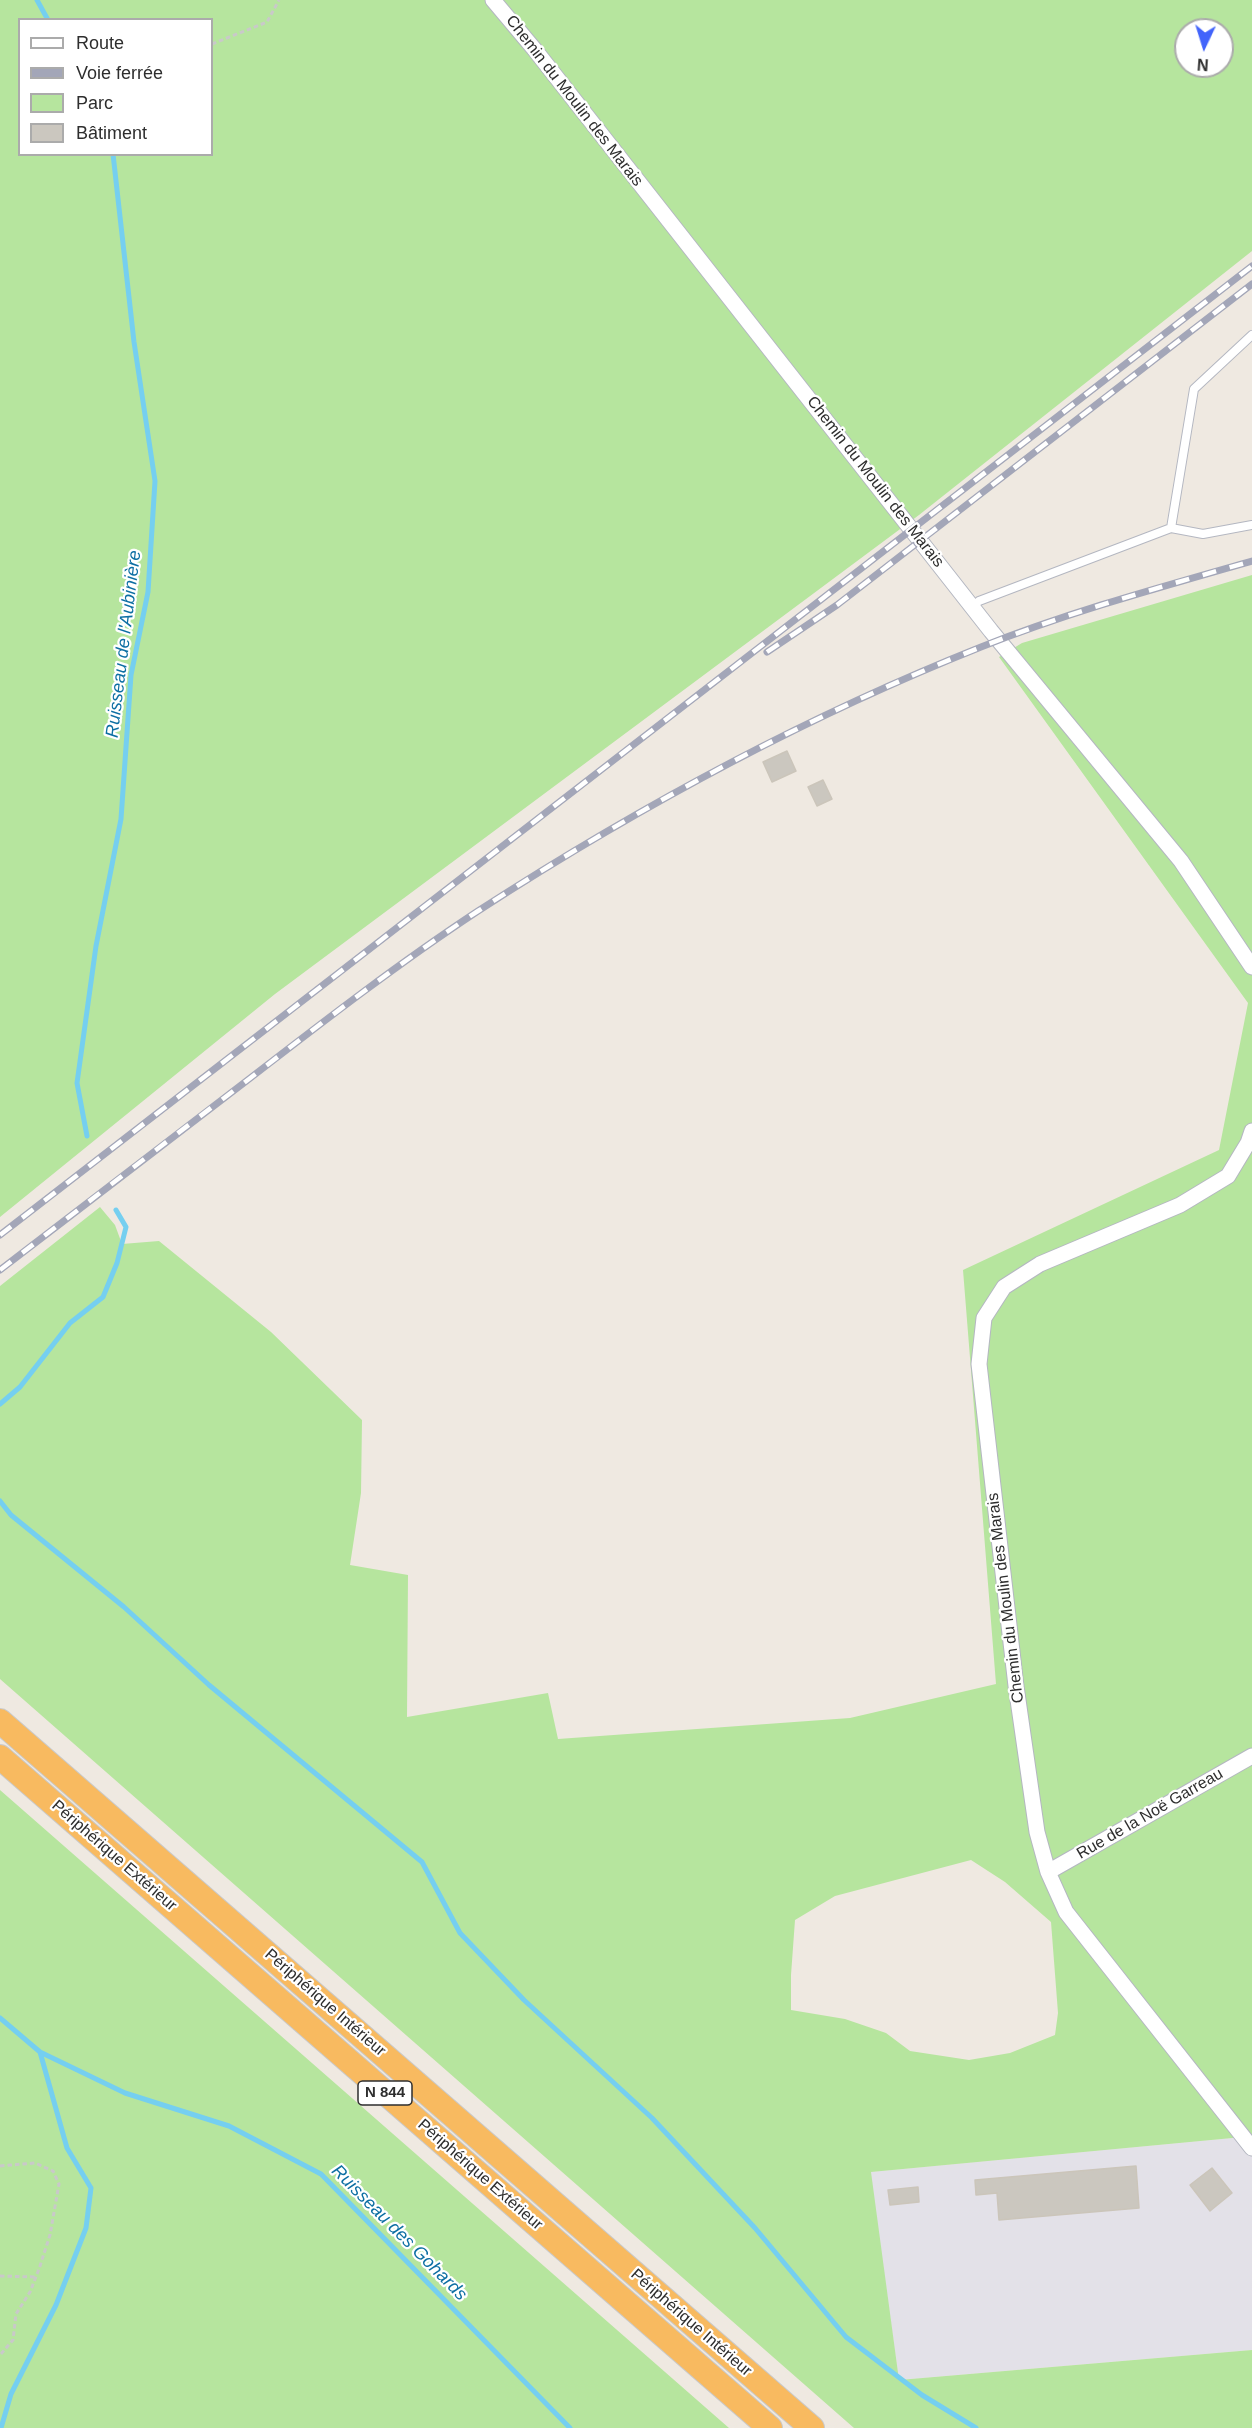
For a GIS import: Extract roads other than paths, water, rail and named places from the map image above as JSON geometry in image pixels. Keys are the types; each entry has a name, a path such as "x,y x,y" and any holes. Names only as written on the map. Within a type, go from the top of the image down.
{"highway":[{"name":"Périphérique Intérieur","path":"0,1721 812,2428"},
{"name":"Périphérique Extérieur","path":"0,1757 770,2428"}],"street":[{"name":"Chemin du Moulin des Marais","path":"493,0 542,59 972,607 1181,861 1252,967"},
{"name":"Chemin du Moulin des Marais","path":"1252,1131 1248,1143 1228,1176 1180,1205 1040,1264 1004,1287 984,1318 979,1364 1035,1824 1048,1872 1065,1912 1252,2148"},
{"name":"Rue de la Noë Garreau","path":"1048,1872 1252,1756"}],"lane":[{"path":"1171,528 1194,389 1252,335"},
{"path":"972,607 979,601 1027,581 1171,528 1203,534 1252,525"}],"waterway":[{"name":"Ruisseau de l'Aubinière","path":"37,0 47,18"},
{"name":"Ruisseau de l'Aubinière","path":"87,1136 77,1083 96,946 121,819 131,675 148,592 155,481 134,342 113,156"},
{"name":"Ruisseau de l'Aubinière","path":"0,1404 20,1387 70,1323 103,1297 117,1263 126,1227 116,1210"},
{"path":"0,1501 11,1515 124,1607 209,1685 422,1862 460,1933 524,2000 652,2118 755,2228 846,2337 922,2395 976,2428"},
{"name":"Ruisseau de l'Aubinière","path":"0,2018 40,2052 67,2148 91,2188 86,2228 56,2305 11,2394 1,2428"},
{"name":"Ruisseau des Gohards","path":"40,2052 125,2093 229,2126 321,2174 570,2428"}],"railway":[{"path":"0,1235 1252,266"},
{"path":"767,652 837,605 1252,284"},
{"path":"0,1270 419,951 478,911 599,836 786,734 915,674 1014,634 1081,611 1252,561"}]}
